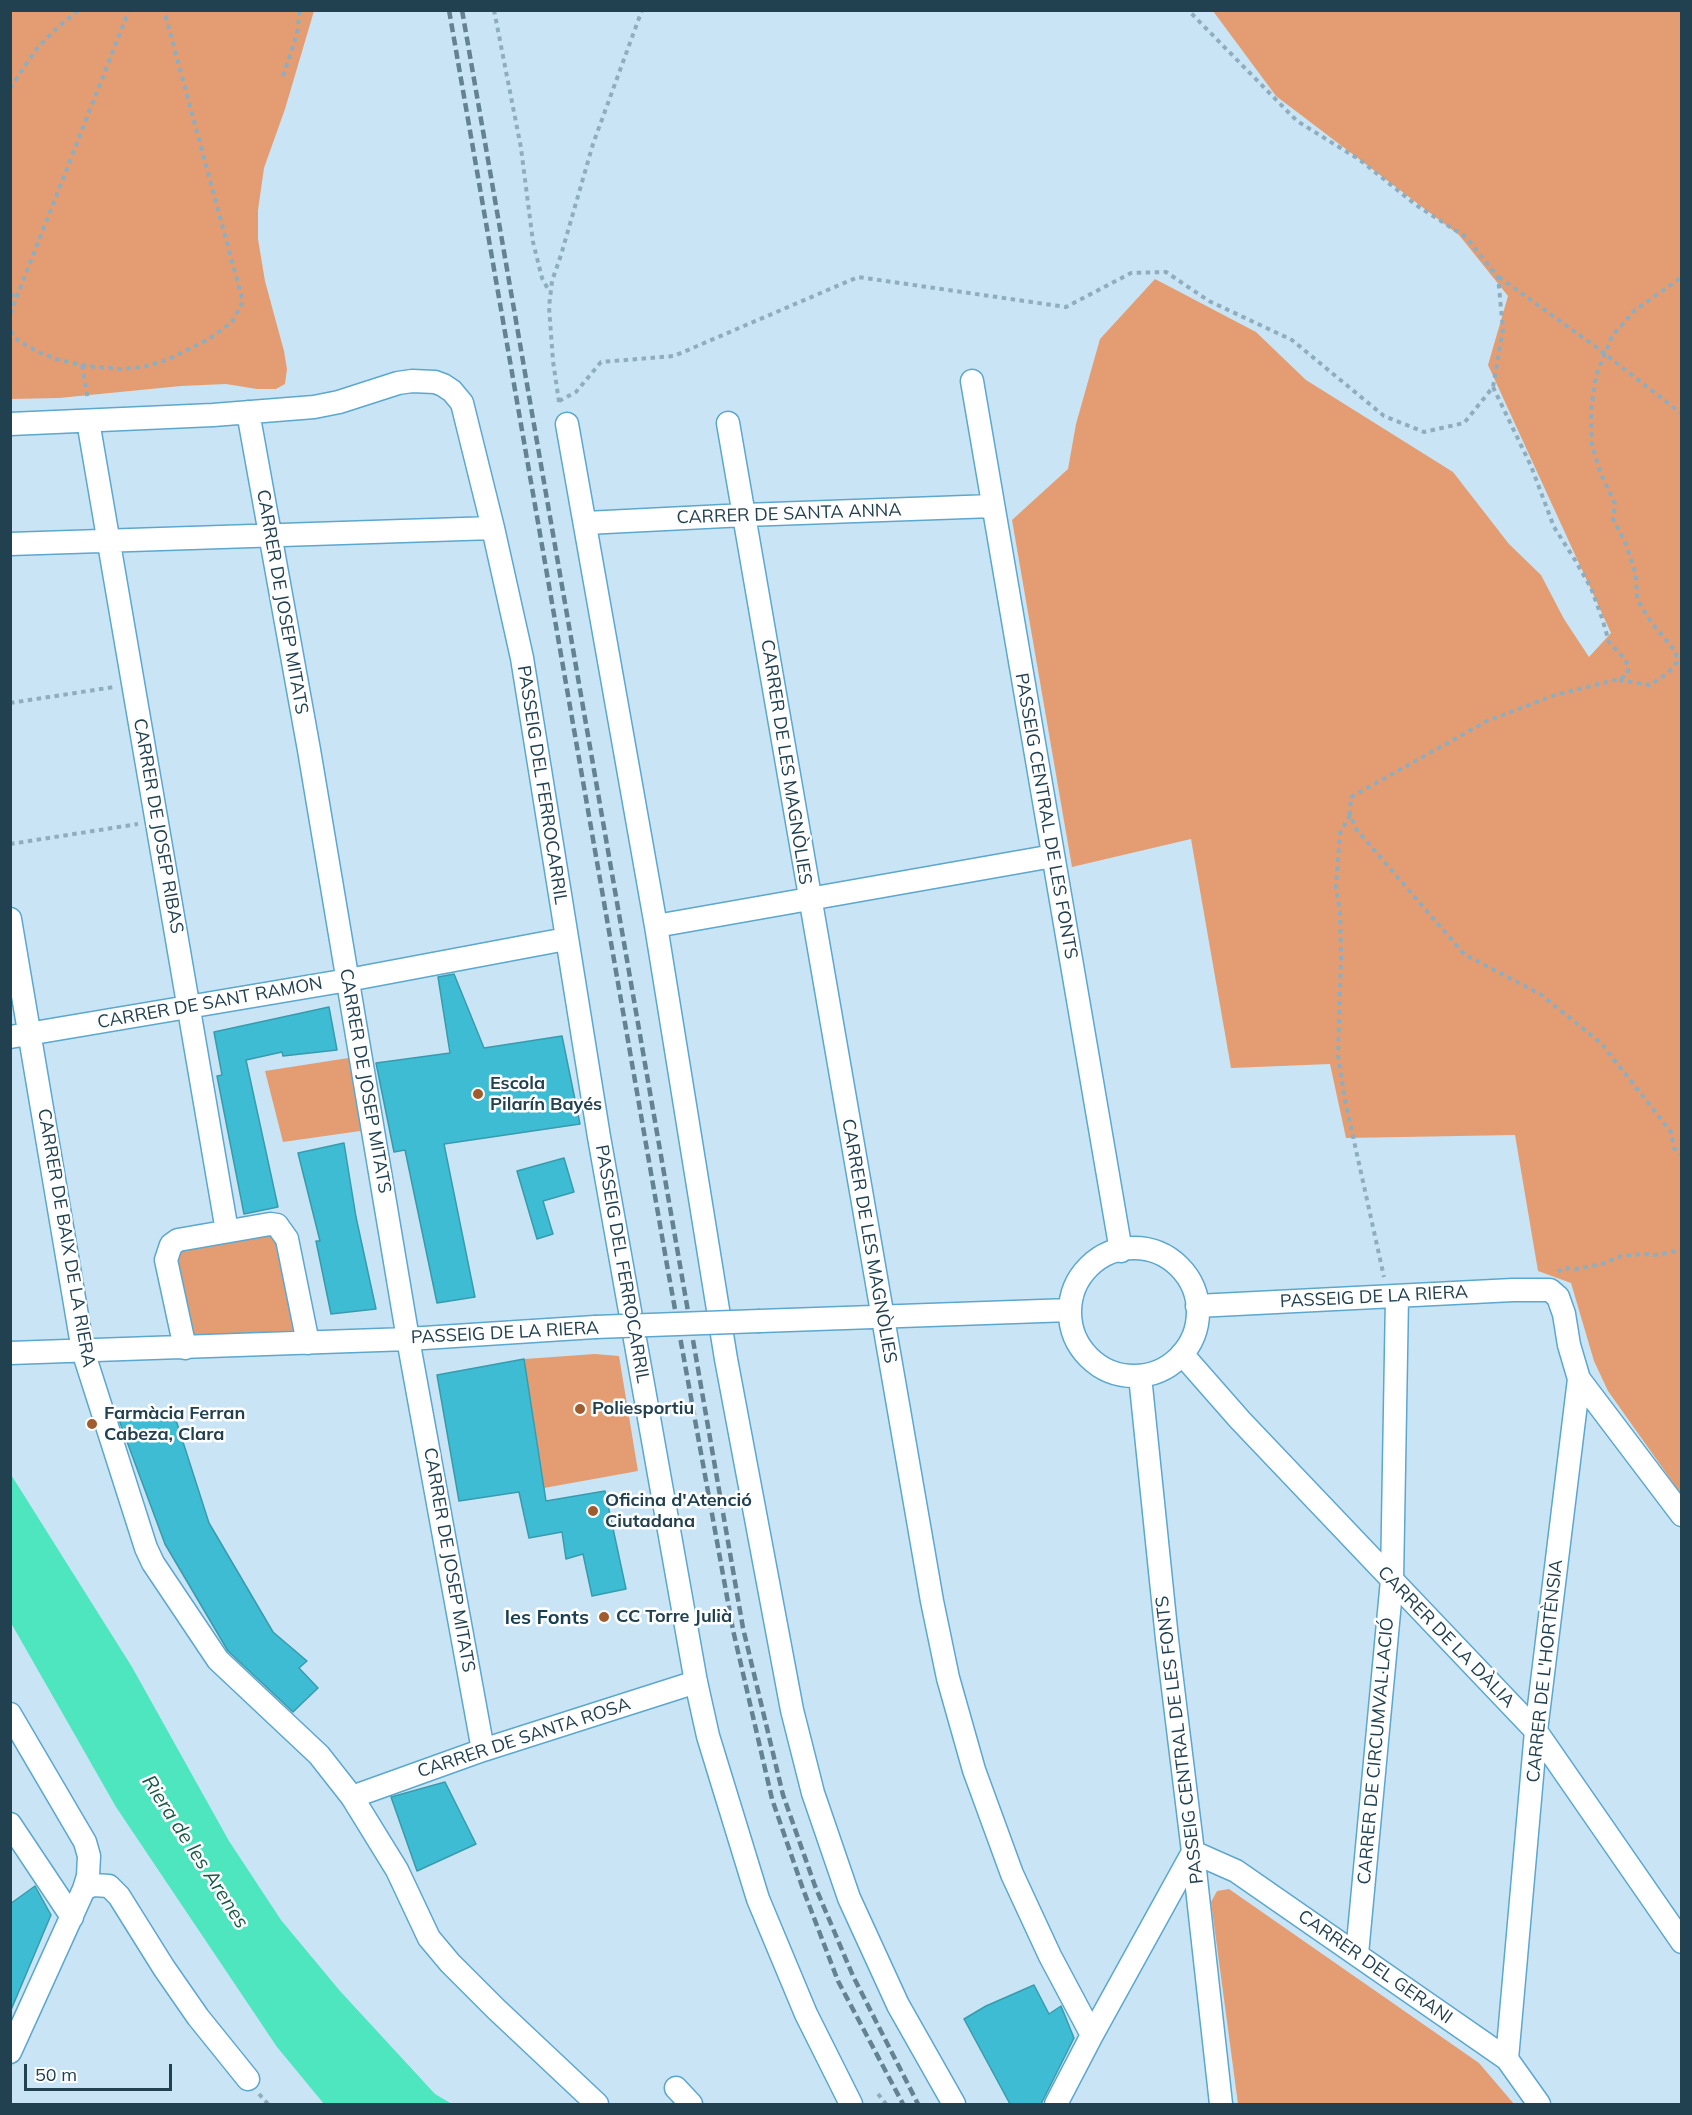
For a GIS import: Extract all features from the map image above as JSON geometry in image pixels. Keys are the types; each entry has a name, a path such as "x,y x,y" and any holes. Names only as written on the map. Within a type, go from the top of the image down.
{"street":[{"name":"PASSEIG DEL FERROCARRIL","path":"248,412 339,402 398,383 412,381 435,382 443,385 452,391 462,403 522,658 566,939 696,1682 711,1746 758,1899 806,2014 851,2104"},
{"name":"PASSEIG CENTRAL DE LES FONTS","path":"972,381 1121,1251"},
{"path":"10,424 248,412"},
{"name":"CARRER DE JOSEP MITATS","path":"248,412 348,980 408,1339 483,1750"},
{"name":"CARRER DE JOSEP RIBAS","path":"88,421 227,1231"},
{"name":"CARRER DE LES MAGNÒLIES","path":"728,423 882,1318 932,1601 948,1678 974,1770 1012,1874 1050,1956 1092,2035"},
{"path":"567,424 656,926 726,1359 792,1710 813,1793 849,1898 898,2005 954,2104"},
{"name":"CARRER DE SANTA ANNA","path":"586,523 993,506"},
{"path":"10,544 493,528"},
{"path":"656,926 1053,855"},
{"name":"CARRER DE BAIX DE LA RIERA","path":"10,919 20,1035 83,1351 146,1548 153,1563 218,1660 318,1755 352,1797 397,1869 429,1938 450,1963 597,2104"},
{"name":"CARRER DE SANT RAMON","path":"20,1035 348,980 566,939"},
{"path":"185,1348 168,1272 167,1253 171,1245 178,1240 270,1224 278,1225 287,1239 308,1343"},
{"path":"1130,1248 1146,1249 1168,1258 1180,1267 1191,1282 1197,1306 1198,1317 1194,1336 1182,1354 1160,1370 1140,1376 1125,1376 1108,1371 1094,1362 1083,1351 1075,1337 1070,1320 1071,1301 1078,1280 1090,1266 1107,1254 1130,1248"},
{"name":"PASSEIG DE LA RIERA","path":"1197,1306 1550,1290"},
{"name":"CARRER DE L'HORTÈNSIA","path":"1507,2059 1536,1731 1579,1379 1569,1345 1564,1314 1558,1297 1550,1290"},
{"name":"CARRER DE CIRCUMVAL·LACIÓ","path":"1357,1954 1392,1580 1393,1297"},
{"name":"PASSEIG DE LA RIERA","path":"10,1353 408,1339 595,1328 1071,1310"},
{"name":"CARRER DE LA DÀLIA","path":"1182,1354 1240,1420 1536,1731 1682,1942"},
{"name":"PASSEIG CENTRAL DE LES FONTS","path":"1140,1376 1167,1639 1221,2104"},
{"path":"1579,1379 1682,1515"},
{"name":"CARRER DE SANTA ROSA","path":"352,1797 483,1750 696,1682"},
{"path":"10,1714 85,1842 89,1856 89,1887 72,1917 10,2052"},
{"path":"10,1824 72,1917"},
{"path":"1056,2104 1193,1852"},
{"name":"CARRER DEL GERANI","path":"1193,1852 1236,1872 1507,2059 1539,2104"},
{"path":"89,1887 109,1886 119,1896 184,1997 248,2079"}],"path":[{"path":"10,88 35,51 78,10"},
{"path":"10,314 129,10"},
{"path":"10,330 18,340 56,359 82,365 121,369 144,367 169,360 209,339 232,322 243,302 164,10"},
{"path":"284,76 297,34 300,10"},
{"path":"494,10 521,148 533,242 542,278 550,292"},
{"path":"567,424 559,401 553,361 550,292 592,144 642,10"},
{"path":"1188,10 1297,121 1360,160 1416,206 1466,237 1498,277 1605,354 1682,414"},
{"path":"559,401 576,392 601,362 674,356 858,277 1066,307 1131,273 1166,272 1209,301 1292,340 1384,416 1424,432 1464,423 1493,387 1503,329 1498,277"},
{"path":"1618,680 1650,685 1668,673 1677,662 1676,652 1651,622 1638,599 1636,575 1626,544 1613,519 1615,504 1600,472 1592,445 1591,410 1596,376 1612,336 1635,310 1682,277"},
{"path":"10,294 18,298"},
{"path":"82,365 89,409 88,421"},
{"path":"1393,1297 1345,1100 1338,1055 1341,957 1340,912 1336,887 1340,833 1350,814 1351,797 1487,721 1555,695 1618,680 1627,675 1629,666 1609,642 1591,588 1554,527 1531,466 1493,387"},
{"path":"10,703 133,684"},
{"path":"1350,814 1356,829 1464,954 1540,994 1601,1043 1671,1132 1674,1148 1682,1156"},
{"path":"10,844 157,821"},
{"path":"1550,1290 1550,1279 1563,1268 1575,1269 1602,1264 1629,1255 1655,1255 1682,1250"},
{"path":"878,2094 886,2104"}],"shaded area":[{"path":"10,11 314,11 285,109 264,168 258,210 258,239 265,281 284,351 287,369 285,384 276,389 257,389 226,384 59,398 11,399"},
{"path":"1213,11 1681,11 1681,1494 1608,1391 1594,1361 1571,1283 1538,1271 1515,1135 1346,1138 1330,1064 1231,1068 1191,839 1072,867 1012,520 1068,469 1076,424 1100,339 1155,279 1256,332 1306,380 1453,472 1509,544 1541,575 1564,619 1589,657 1611,633 1488,365 1508,296 1459,235 1276,96"},
{"path":"361,1056 374,1129 283,1142 265,1071"},
{"path":"277,1225 308,1343 185,1348 167,1253"},
{"path":"595,1354 619,1356 638,1471 544,1488 524,1359"},
{"path":"1229,1889 1479,2063 1514,2104 1238,2104 1211,1902 1217,1891"}],"water":[{"name":"Riera de les Arenes","path":"10,1473 132,1667 229,1841 281,1920 340,1991 435,2094 452,2104 324,2104 277,2047 116,1807 11,1623"}],"building":[{"name":"Escola Pilarín Bayés","path":"454,974 484,1048 562,1036 580,1124 444,1144 475,1297 437,1303 405,1150 394,1152 376,1063 450,1053 438,977"},
{"path":"329,1007 337,1050 283,1056 282,1052 246,1060 278,1207 244,1214 217,1076 222,1075 214,1032"},
{"path":"344,1143 356,1217 376,1309 331,1314 316,1241 320,1241 298,1153"},
{"path":"564,1158 574,1192 543,1201 553,1234 537,1239 517,1171"},
{"path":"524,1359 546,1501 605,1491 626,1589 592,1596 583,1554 566,1559 562,1532 529,1538 519,1492 459,1501 437,1375"},
{"path":"175,1417 209,1523 273,1632 307,1661 299,1668 318,1688 293,1712 228,1651 165,1544 119,1420"},
{"path":"445,1782 476,1844 417,1871 391,1797"},
{"path":"35,1886 51,1915 11,2010 10,1904"},
{"path":"1034,1985 1049,2014 1061,2006 1074,2038 1041,2104 1010,2104 964,2019 986,2006"}],"railway":[{"path":"449,10 667,1265 733,1630 772,1799 803,1889 838,1981 903,2104"},
{"path":"462,10 743,1628 783,1795 815,1886 853,1976 918,2104"}],"place":[{"name":"Escola Pilarín Bayés","path":"478,1094"},
{"name":"Poliesportiu","path":"580,1409"},
{"name":"Farmàcia Ferran Cabeza, Clara","path":"92,1424"},
{"name":"Oficina d'Atenció Ciutadana","path":"593,1511"},
{"name":"CC Torre Julià","path":"604,1617"}],"district":[{"name":"les Fonts","path":"547,1618"}]}
